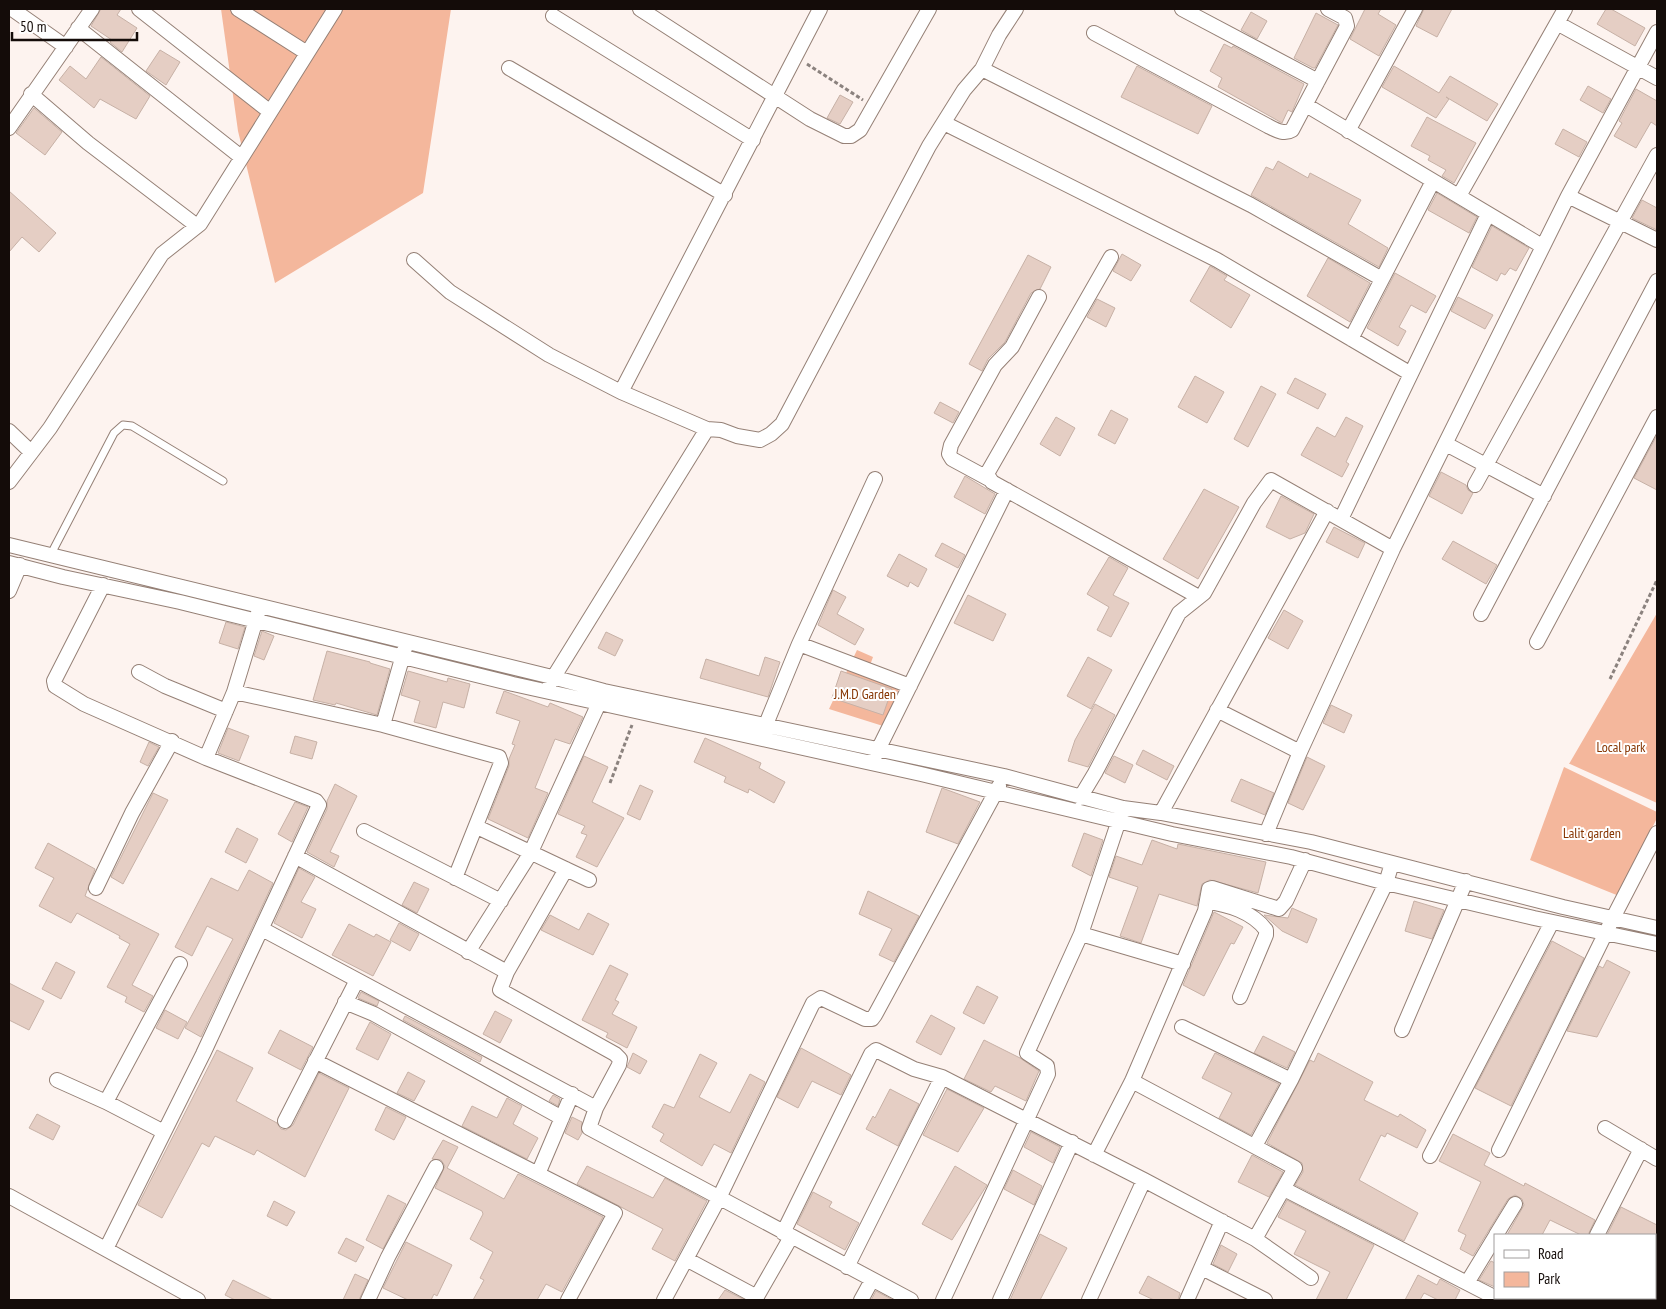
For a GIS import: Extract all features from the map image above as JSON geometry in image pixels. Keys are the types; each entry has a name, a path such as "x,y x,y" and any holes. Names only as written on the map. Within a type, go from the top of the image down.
{"street":[{"path":"12,9 66,47"},
{"path":"9,128 92,9"},
{"path":"139,9 269,111"},
{"path":"238,9 307,53"},
{"path":"9,482 50,428 162,254 197,226 335,9"},
{"path":"640,9 810,119 844,136 851,136 860,130 928,9"},
{"path":"621,392 820,9"},
{"path":"414,260 450,292 549,355 621,392 707,429 760,440 771,434 782,424 929,146 964,90 982,69 999,34 1016,9"},
{"path":"1182,9 1318,81"},
{"path":"1094,33 1281,132 1292,130 1348,22 1345,18 1328,9"},
{"path":"1348,130 1415,9"},
{"path":"1459,196 1565,9"},
{"path":"553,16 753,140"},
{"path":"1557,23 1657,78"},
{"path":"78,28 241,157"},
{"path":"1266,834 1300,752 1392,549 1446,444 1542,246 1657,32"},
{"path":"509,68 725,195"},
{"path":"982,69 1251,204 1382,279"},
{"path":"31,94 102,154 197,226"},
{"path":"1306,105 1542,246"},
{"path":"944,123 1217,260 1411,374"},
{"path":"1475,485 1657,154"},
{"path":"1350,339 1433,181"},
{"path":"1568,196 1657,240"},
{"path":"1341,519 1488,214"},
{"path":"989,479 988,472 1110,257"},
{"path":"1481,614 1657,281"},
{"path":"1039,297 1012,347 995,365 951,445 949,454 952,460 1197,596"},
{"path":"1537,642 1657,417"},
{"path":"546,692 552,676 707,429"},
{"path":"9,431 31,452"},
{"path":"1446,444 1544,496"},
{"path":"762,732 799,644 875,479"},
{"path":"1080,798 1095,774 1179,613 1197,596 1204,593 1254,503 1271,480 1392,549"},
{"path":"872,763 1007,490"},
{"path":"1161,813 1327,511"},
{"path":"9,545 552,676 872,763 1118,822 1304,860 1386,883 1552,922 1657,944"},
{"path":"9,591 14,564 546,692 637,712 878,749 1004,776 1080,798 1123,808 1161,813 1311,842 1657,928"},
{"path":"103,585 54,681 55,686 84,704 172,741 206,758 318,802 318,808 262,929 106,1248"},
{"path":"206,758 234,692 256,622 259,605"},
{"path":"383,725 406,642"},
{"path":"799,644 910,686"},
{"path":"139,672 165,686 226,711"},
{"path":"234,692 383,725 499,757 501,763 456,878"},
{"path":"468,952 530,854 599,703"},
{"path":"1217,710 1300,752"},
{"path":"96,888 132,813 172,741"},
{"path":"664,1300 720,1198 813,1003 821,998 865,1019 872,1018 875,1015 1004,776"},
{"path":"944,1300 1049,1072 1047,1066 1027,1053 1081,934 1123,808"},
{"path":"477,827 530,854 589,880"},
{"path":"364,831 501,901"},
{"path":"1499,1150 1657,833"},
{"path":"295,856 507,972"},
{"path":"1094,1155 1132,1081 1183,964 1212,888 1279,909 1286,901 1304,860"},
{"path":"1254,1146 1291,1080 1386,883 1392,863"},
{"path":"566,869 507,972 501,986 502,992 618,1056 619,1065 596,1108 589,1125 591,1130 911,1300"},
{"path":"1402,1030 1466,881"},
{"path":"1207,902 1236,908 1261,924 1266,930 1266,935 1240,997"},
{"path":"1430,1156 1552,922"},
{"path":"262,929 596,1108"},
{"path":"1081,934 1183,964"},
{"path":"106,1102 180,964"},
{"path":"286,1121 357,980"},
{"path":"345,1002 374,1014 562,1118"},
{"path":"1182,1027 1291,1080"},
{"path":"686,1259 756,1299 873,1050 880,1051 914,1069 942,1077 1072,1142 1255,1239 1310,1278"},
{"path":"315,1061 615,1213 568,1300"},
{"path":"847,1267 942,1077"},
{"path":"57,1080 106,1102 164,1132"},
{"path":"1132,1081 1296,1168 1255,1239"},
{"path":"538,1174 572,1094"},
{"path":"1605,1128 1657,1159"},
{"path":"1000,1300 1072,1142"},
{"path":"1597,1234 1641,1149"},
{"path":"368,1300 388,1257 436,1167"},
{"path":"1089,1300 1144,1180"},
{"path":"1284,1189 1494,1297"},
{"path":"9,1196 198,1300"},
{"path":"1496,1234 1515,1204"},
{"path":"1187,1300 1222,1221"},
{"path":"1467,1283 1494,1238"},
{"path":"1202,1268 1265,1300"},
{"path":"861,1300 872,1280"}],"lane":[{"path":"50,556 114,433 123,425 132,426 224,481"}],"path":[{"path":"806,64 874,106"},
{"path":"1610,679 1657,580"},
{"path":"610,783 637,712"}],"green space":[{"path":"221,9 451,9 423,193 275,283 238,131"},
{"name":"Local park","path":"1657,613 1657,803 1569,764"},
{"name":"J.M.D Garden","path":"857,650 873,657 869,668 902,682 883,726 829,709"},
{"name":"Lalit garden","path":"1564,767 1657,812 1657,818 1619,896 1530,860"}],"building":[{"path":"101,9 121,9 117,15 137,28 122,52 110,42 112,40 91,26"},
{"path":"1365,9 1381,9 1378,14 1396,25 1379,56 1350,39"},
{"path":"1424,9 1452,9 1437,37 1416,26"},
{"path":"1606,9 1611,9 1645,28 1635,46 1597,24"},
{"path":"1251,12 1267,21 1257,39 1241,30"},
{"path":"1316,13 1338,25 1315,68 1313,68 1294,58"},
{"path":"1224,44 1232,48 1233,46 1304,84 1292,112 1288,110 1282,123 1218,87 1222,78 1210,71"},
{"path":"160,50 180,62 166,85 146,71"},
{"path":"101,57 150,96 136,119 100,99 94,108 59,80 70,66 86,79"},
{"path":"1137,66 1212,106 1198,134 1121,97"},
{"path":"1394,66 1439,93 1450,76 1498,104 1487,121 1446,97 1449,99 1436,118 1382,87"},
{"path":"1588,86 1611,99 1603,113 1580,100"},
{"path":"1636,89 1657,101 1657,126 1651,122 1636,148 1614,136 1622,123 1619,121"},
{"path":"840,95 853,102 840,124 827,118"},
{"path":"34,108 62,132 45,155 16,133"},
{"path":"1427,117 1476,143 1454,183 1442,176 1446,170 1428,160 1430,156 1411,146"},
{"path":"1563,129 1587,142 1579,157 1555,144"},
{"path":"1278,161 1308,178 1310,173 1361,200 1348,224 1388,248 1379,267 1251,195 1266,167 1273,170"},
{"path":"9,191 56,233 39,252 22,237 9,252"},
{"path":"1437,193 1477,217 1469,233 1428,210"},
{"path":"1642,200 1657,208 1657,230 1632,218"},
{"path":"1492,226 1529,248 1516,271 1510,268 1505,275 1501,273 1497,281 1472,267"},
{"path":"1122,254 1141,265 1131,281 1113,271"},
{"path":"1028,255 1051,267 1040,289 1031,293 1005,342 988,359 982,371 969,364"},
{"path":"1328,258 1370,283 1350,322 1307,296"},
{"path":"1210,266 1227,276 1224,280 1250,295 1231,328 1190,301"},
{"path":"1395,273 1436,296 1426,313 1411,305 1399,327 1406,331 1398,346 1367,328"},
{"path":"1458,297 1493,315 1485,329 1451,311"},
{"path":"1097,299 1115,308 1106,327 1087,317"},
{"path":"1195,376 1224,392 1207,423 1178,407"},
{"path":"1295,378 1326,394 1318,409 1287,393"},
{"path":"1261,386 1276,394 1248,447 1234,439"},
{"path":"940,402 959,412 953,423 934,413"},
{"path":"1111,410 1128,419 1115,444 1098,435"},
{"path":"1056,417 1075,428 1060,456 1040,444"},
{"path":"1346,417 1363,426 1346,462 1349,464 1342,477 1301,455 1317,427 1335,437"},
{"path":"1657,435 1657,490 1634,478"},
{"path":"1441,472 1466,485 1468,490 1473,493 1462,514 1429,496"},
{"path":"965,476 995,494 985,514 954,497"},
{"path":"1204,489 1239,507 1198,579 1163,559"},
{"path":"1281,496 1314,514 1305,533 1290,539 1266,527"},
{"path":"1334,527 1365,543 1358,558 1326,542"},
{"path":"1453,541 1497,565 1486,584 1442,559"},
{"path":"942,543 965,555 958,568 935,556"},
{"path":"899,554 927,569 918,587 910,582 908,587 887,576"},
{"path":"1109,557 1128,568 1113,595 1129,603 1111,637 1097,630 1109,607 1087,594"},
{"path":"833,590 846,597 837,614 864,629 855,645 818,625"},
{"path":"968,595 1006,614 993,641 954,623"},
{"path":"1284,610 1303,621 1288,649 1268,638"},
{"path":"226,622 245,627 238,649 219,643"},
{"path":"262,631 274,636 264,660 254,656"},
{"path":"606,632 623,640 615,656 598,648"},
{"path":"327,651 390,669 377,715 336,703 335,705 313,700"},
{"path":"765,657 780,662 768,697 700,678 706,659 759,676"},
{"path":"1088,657 1112,670 1091,709 1067,696"},
{"path":"408,671 447,682 448,678 470,684 464,708 443,702 436,728 414,722 420,701 401,695"},
{"path":"841,671 892,689 883,715 832,698"},
{"path":"504,691 548,707 550,703 583,717 570,744 555,739 535,788 548,793 528,838 488,819 509,766 509,759 515,745 512,744 520,721 496,713"},
{"path":"1095,704 1115,715 1088,767 1068,761 1075,740"},
{"path":"1331,705 1352,715 1344,733 1323,723"},
{"path":"228,728 249,736 239,761 218,753"},
{"path":"295,736 317,742 312,759 290,753"},
{"path":"705,738 761,763 759,768 785,782 774,803 749,789 748,793 724,782 726,777 694,762"},
{"path":"149,742 159,747 148,766 140,762"},
{"path":"1143,750 1174,766 1167,780 1136,764"},
{"path":"584,756 608,767 592,802 624,818 597,867 576,857 587,835 581,833 585,826 558,814"},
{"path":"1114,756 1133,765 1125,783 1105,773"},
{"path":"1307,757 1325,766 1303,810 1288,803"},
{"path":"1241,779 1274,793 1265,815 1231,801"},
{"path":"335,784 357,796 330,852 339,856 334,867 307,852 327,809 327,801"},
{"path":"640,785 653,791 640,820 627,814"},
{"path":"942,788 980,802 958,844 926,832"},
{"path":"153,793 168,800 123,884 111,877"},
{"path":"295,802 308,807 292,842 278,834"},
{"path":"237,828 258,839 246,863 225,852"},
{"path":"1084,833 1103,840 1091,876 1072,866"},
{"path":"1152,840 1177,849 1178,844 1266,862 1258,893 1210,880 1202,884 1197,906 1159,894 1141,943 1120,936 1138,887 1109,877 1116,856 1142,865"},
{"path":"48,843 95,869 85,896 159,934 132,985 153,996 144,1012 125,1002 127,997 107,987 130,944 119,938 120,936 77,913 71,923 39,906 54,878 35,868"},
{"path":"299,868 315,877 301,902 316,909 302,938 274,923"},
{"path":"249,870 273,883 201,1037 185,1028 233,939 207,926 192,956 175,947 211,878 238,891"},
{"path":"414,882 429,889 417,913 402,905"},
{"path":"868,891 919,916 894,962 879,955 892,929 859,914"},
{"path":"1414,901 1444,910 1432,939 1405,931"},
{"path":"1292,908 1317,919 1307,943 1282,931 1264,915 1288,918"},
{"path":"1214,912 1243,927 1234,944 1231,943 1204,996 1183,985"},
{"path":"588,913 609,924 593,955 541,930 550,915 579,930"},
{"path":"399,923 419,934 410,951 390,940"},
{"path":"349,924 374,937 376,934 391,942 373,976 332,955"},
{"path":"1552,941 1584,958 1511,1106 1475,1088"},
{"path":"1607,960 1630,972 1597,1037 1567,1031 1599,966 1603,968"},
{"path":"56,962 75,972 61,999 42,989"},
{"path":"610,965 628,974 615,1000 619,1002 612,1014 637,1027 627,1048 606,1037 608,1033 582,1020"},
{"path":"9,983 44,1001 29,1030 9,1020"},
{"path":"977,986 998,997 984,1024 963,1013"},
{"path":"361,992 379,1001 377,1006 358,998"},
{"path":"165,1010 187,1022 178,1039 156,1028"},
{"path":"495,1011 512,1020 500,1043 483,1034"},
{"path":"931,1015 955,1028 941,1055 916,1042"},
{"path":"405,1016 482,1057 480,1062 403,1020"},
{"path":"370,1022 391,1034 378,1060 356,1049"},
{"path":"280,1030 313,1047 301,1070 268,1053"},
{"path":"1263,1036 1295,1052 1287,1068 1254,1053"},
{"path":"984,1040 1020,1058 1039,1071 1026,1101 995,1086 991,1092 964,1079"},
{"path":"801,1048 851,1075 841,1095 812,1081 798,1108 777,1097"},
{"path":"217,1050 253,1068 236,1101 277,1123 281,1129 286,1130 293,1125 319,1073 349,1088 305,1177 257,1150 254,1155 215,1136 209,1147 202,1143 162,1218 138,1205"},
{"path":"633,1053 647,1061 640,1074 627,1067"},
{"path":"1215,1053 1279,1084 1251,1135 1219,1118 1232,1093 1202,1078"},
{"path":"1318,1053 1373,1082 1364,1100 1398,1117 1400,1114 1426,1130 1417,1148 1387,1133 1385,1137 1381,1135 1359,1180 1418,1213 1404,1241 1295,1185 1303,1172 1302,1163 1267,1143 1310,1060 1314,1062"},
{"path":"700,1054 717,1063 699,1097 730,1113 750,1074 765,1082 731,1153 714,1144 702,1166 660,1141 664,1134 652,1127 664,1104 674,1108"},
{"path":"408,1072 425,1081 414,1101 397,1093"},
{"path":"890,1089 919,1104 898,1146 866,1129 873,1116 875,1118"},
{"path":"947,1089 984,1108 958,1152 923,1135"},
{"path":"553,1095 560,1099 558,1106 549,1101"},
{"path":"507,1098 522,1106 513,1124 538,1138 527,1159 462,1126 472,1106 497,1118"},
{"path":"386,1107 406,1117 394,1140 375,1130"},
{"path":"37,1114 60,1126 53,1140 29,1128"},
{"path":"572,1117 582,1122 582,1133 578,1140 565,1133"},
{"path":"1031,1132 1060,1147 1053,1163 1024,1147"},
{"path":"1453,1134 1490,1153 1484,1165 1524,1186 1525,1183 1595,1220 1588,1234 1579,1234 1550,1220 1543,1234 1508,1234 1524,1205 1522,1199 1515,1195 1508,1199 1473,1256 1460,1249 1466,1235 1458,1231 1481,1182 1439,1161"},
{"path":"443,1140 458,1147 447,1168 504,1199 518,1174 603,1217 562,1292 546,1284 537,1300 473,1300 484,1280 480,1278 493,1252 470,1239 483,1214 482,1211 435,1188 445,1166 441,1160 432,1159"},
{"path":"1252,1155 1283,1172 1269,1197 1238,1182"},
{"path":"587,1166 653,1198 665,1178 707,1201 675,1261 652,1249 663,1229 577,1184"},
{"path":"955,1166 987,1185 952,1240 922,1224"},
{"path":"1013,1170 1042,1186 1034,1205 1004,1189"},
{"path":"813,1192 832,1202 829,1207 859,1223 845,1250 797,1224"},
{"path":"388,1195 406,1204 383,1249 366,1240"},
{"path":"1287,1200 1374,1245 1346,1300 1316,1300 1330,1272 1294,1254 1306,1231 1278,1217"},
{"path":"274,1201 295,1212 287,1226 267,1216"},
{"path":"1621,1207 1657,1225 1657,1235 1608,1234"},
{"path":"1040,1234 1067,1248 1040,1300 1010,1300"},
{"path":"346,1238 364,1247 356,1262 338,1253"},
{"path":"406,1242 452,1265 437,1296 434,1294 431,1300 408,1300 383,1288"},
{"path":"1221,1245 1237,1254 1228,1272 1213,1264"},
{"path":"1491,1261 1494,1262 1494,1287 1479,1280"},
{"path":"355,1274 368,1280 359,1300 343,1300"},
{"path":"1418,1275 1437,1285 1440,1279 1460,1290 1455,1300 1438,1300 1424,1293 1420,1300 1405,1300"},
{"path":"1148,1276 1180,1293 1178,1300 1154,1300 1139,1293"},
{"path":"233,1280 273,1300 235,1300 225,1295"},
{"path":"725,1290 745,1300 718,1300"},
{"path":"876,1291 893,1300 871,1300"}]}
